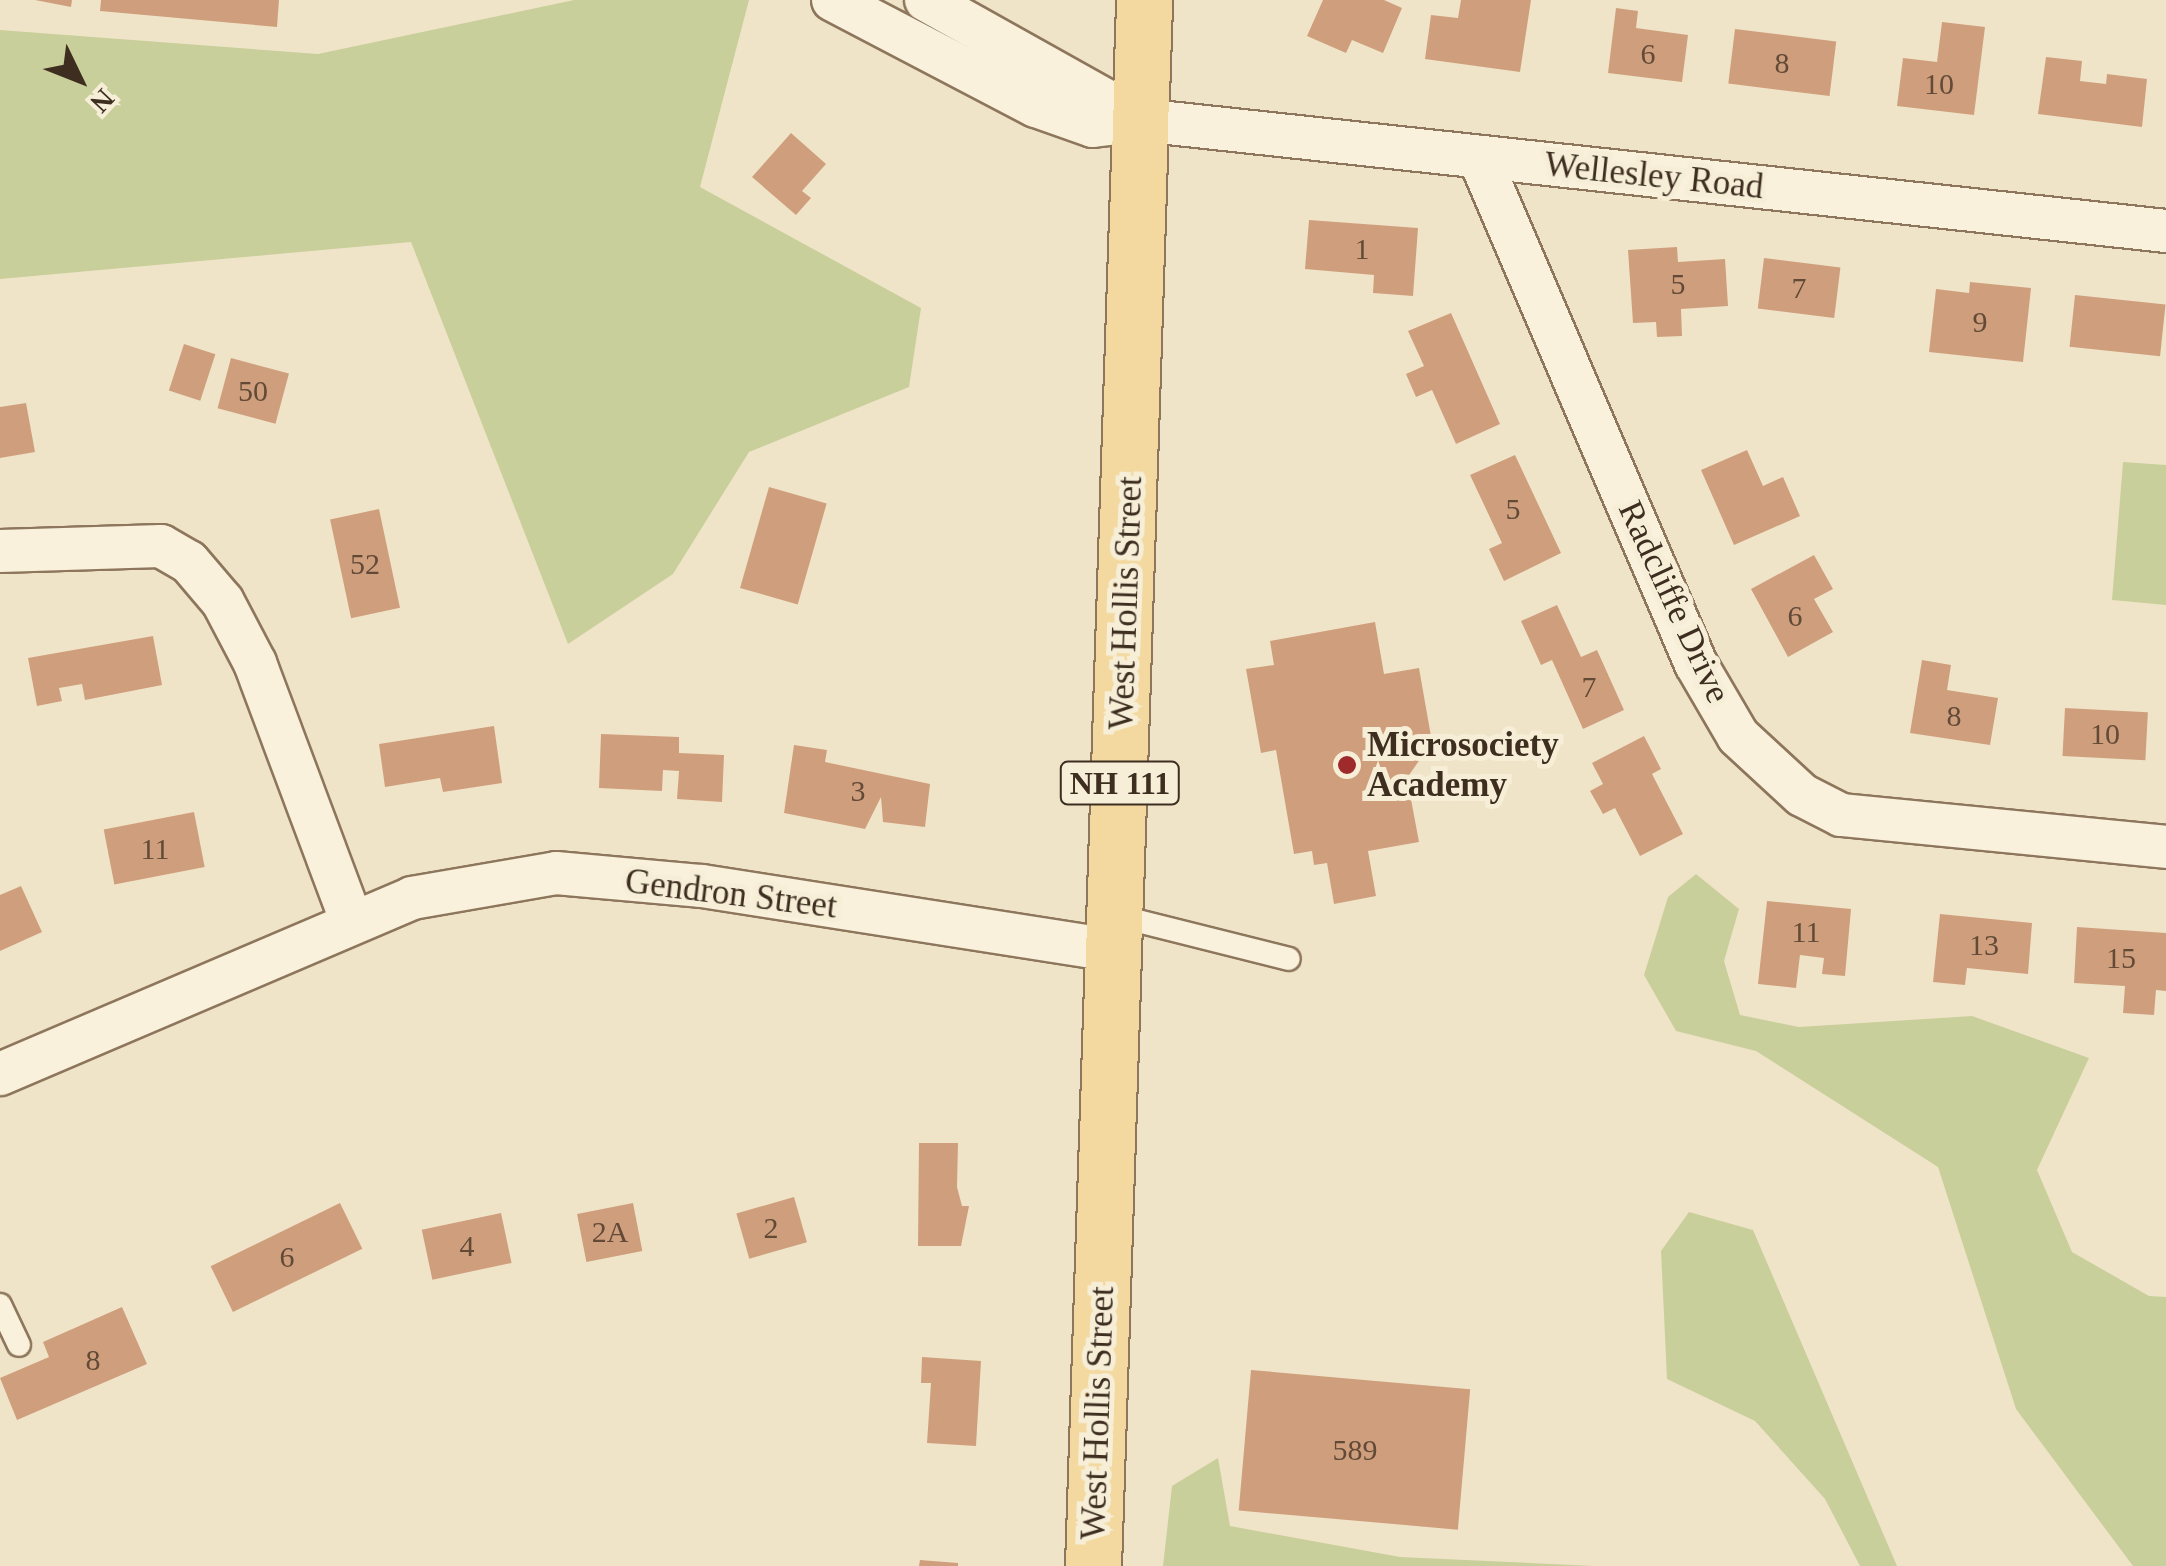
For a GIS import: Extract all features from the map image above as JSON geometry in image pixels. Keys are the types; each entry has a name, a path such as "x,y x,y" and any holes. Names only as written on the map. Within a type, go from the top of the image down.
{"main road":[{"name":"West Hollis Street","path":"1092,1566 1144,0"}],"street":[{"name":"Wellesley Road","path":"834,0 1070,122 1141,120 2166,231"},
{"path":"926,0 1141,120"},
{"name":"Radcliffe Drive","path":"1479,157 1696,664 1738,736 1802,795 1841,815 2166,847"},
{"path":"0,552 161,546 190,562 224,602 256,663 352,922"},
{"name":"Gendron Street","path":"0,1074 412,898 556,874 702,886 1114,933"}],"lane":[{"path":"1114,933 1289,960"},
{"path":"0,1304 19,1345"}],"green space":[{"path":"574,0 749,0 700,187 921,308 909,387 749,452 673,574 568,644 411,242 0,279 0,30 318,54"},
{"path":"2123,462 2166,465 2166,605 2112,600"},
{"path":"1696,874 1739,909 1724,961 1740,1015 1799,1027 1972,1016 2089,1058 2037,1170 2072,1252 2149,1296 2166,1297 2166,1566 2133,1566 2016,1409 1938,1167 1756,1051 1676,1031 1644,975 1668,897"},
{"path":"1689,1212 1753,1230 1897,1566 1860,1566 1825,1499 1755,1421 1667,1379 1661,1251"},
{"path":"1218,1458 1230,1526 1400,1557 1594,1566 1163,1566 1172,1486"}],"building":[{"path":"35,0 72,0 71,7"},
{"path":"101,0 279,0 277,27 100,11"},
{"path":"1323,0 1384,0 1402,8 1383,53 1352,40 1346,53 1307,36"},
{"path":"1461,0 1531,0 1520,72 1425,59 1431,15 1458,18"},
{"path":"1616,8 1638,11 1636,28 1688,35 1682,82 1608,73"},
{"path":"1942,22 1985,27 1974,115 1897,106 1903,58 1937,62"},
{"path":"1735,29 1836,41 1830,96 1728,84"},
{"path":"2046,57 2082,61 2080,81 2106,84 2107,74 2147,79 2142,127 2038,114"},
{"path":"791,133 826,164 802,191 811,198 796,215 752,177"},
{"path":"1309,220 1418,228 1413,296 1373,293 1374,275 1305,269"},
{"path":"1677,247 1678,262 1725,259 1728,306 1681,309 1682,336 1657,337 1656,322 1633,323 1628,250"},
{"path":"1764,258 1840,267 1834,318 1758,309"},
{"path":"1970,282 2031,288 2023,362 1929,352 1936,289 1969,293"},
{"path":"2075,295 2166,305 2160,356 2070,347"},
{"path":"1451,313 1500,424 1456,444 1432,390 1416,397 1406,374 1424,366 1408,331"},
{"path":"184,344 215,354 200,401 169,391"},
{"path":"231,358 289,374 275,424 218,408"},
{"path":"26,403 35,452 0,458 0,407"},
{"path":"1747,450 1763,486 1783,477 1800,516 1734,545 1701,470"},
{"path":"1515,455 1561,553 1504,581 1489,549 1502,543 1470,475"},
{"path":"769,487 827,504 798,604 740,588"},
{"path":"379,509 400,608 351,618 330,519"},
{"path":"1814,555 1833,589 1814,599 1833,632 1788,657 1751,589"},
{"path":"1557,605 1581,657 1597,650 1624,710 1583,729 1552,660 1541,665 1521,621"},
{"name":"Microsociety Academy","path":"1375,622 1384,674 1419,668 1432,742 1407,778 1419,842 1368,851 1376,896 1334,904 1327,863 1314,865 1312,851 1294,854 1276,750 1261,753 1246,669 1274,665 1270,641"},
{"path":"153,636 162,685 85,700 82,684 59,688 62,701 37,706 28,658"},
{"path":"1922,660 1951,665 1947,690 1998,698 1990,745 1910,733"},
{"path":"2065,708 2148,712 2145,760 2062,756"},
{"path":"494,726 502,783 443,792 440,778 385,787 379,744"},
{"path":"601,734 679,737 679,753 724,755 722,802 677,799 679,771 663,770 662,791 599,788"},
{"path":"1644,736 1661,769 1652,774 1683,834 1640,856 1615,808 1603,814 1590,791 1603,784 1592,763"},
{"path":"794,745 827,750 825,762 930,784 925,827 883,822 881,797 865,829 784,813"},
{"path":"194,812 205,867 114,885 104,830"},
{"path":"21,886 42,932 0,951 0,895"},
{"path":"1767,901 1851,909 1845,976 1822,974 1824,958 1800,955 1796,988 1758,984"},
{"path":"1940,914 2032,923 2028,974 1967,968 1965,985 1933,982"},
{"path":"2077,927 2166,933 2166,991 2156,990 2154,1015 2123,1013 2125,986 2074,983"},
{"path":"919,1143 958,1143 957,1187 962,1206 969,1206 961,1246 918,1246"},
{"path":"794,1197 807,1242 749,1259 736,1214"},
{"path":"340,1203 362,1249 233,1312 211,1266"},
{"path":"633,1203 642,1251 586,1262 577,1214"},
{"path":"501,1213 512,1263 432,1280 422,1230"},
{"path":"122,1307 147,1364 17,1420 0,1378 49,1357 43,1342"},
{"path":"922,1357 981,1361 976,1446 927,1443 931,1383 921,1383"},
{"path":"1251,1370 1470,1389 1458,1530 1239,1510"},
{"path":"920,1560 958,1563 958,1566 919,1566"}],"place":[{"name":"Microsociety Academy","path":"1347,765"}]}
